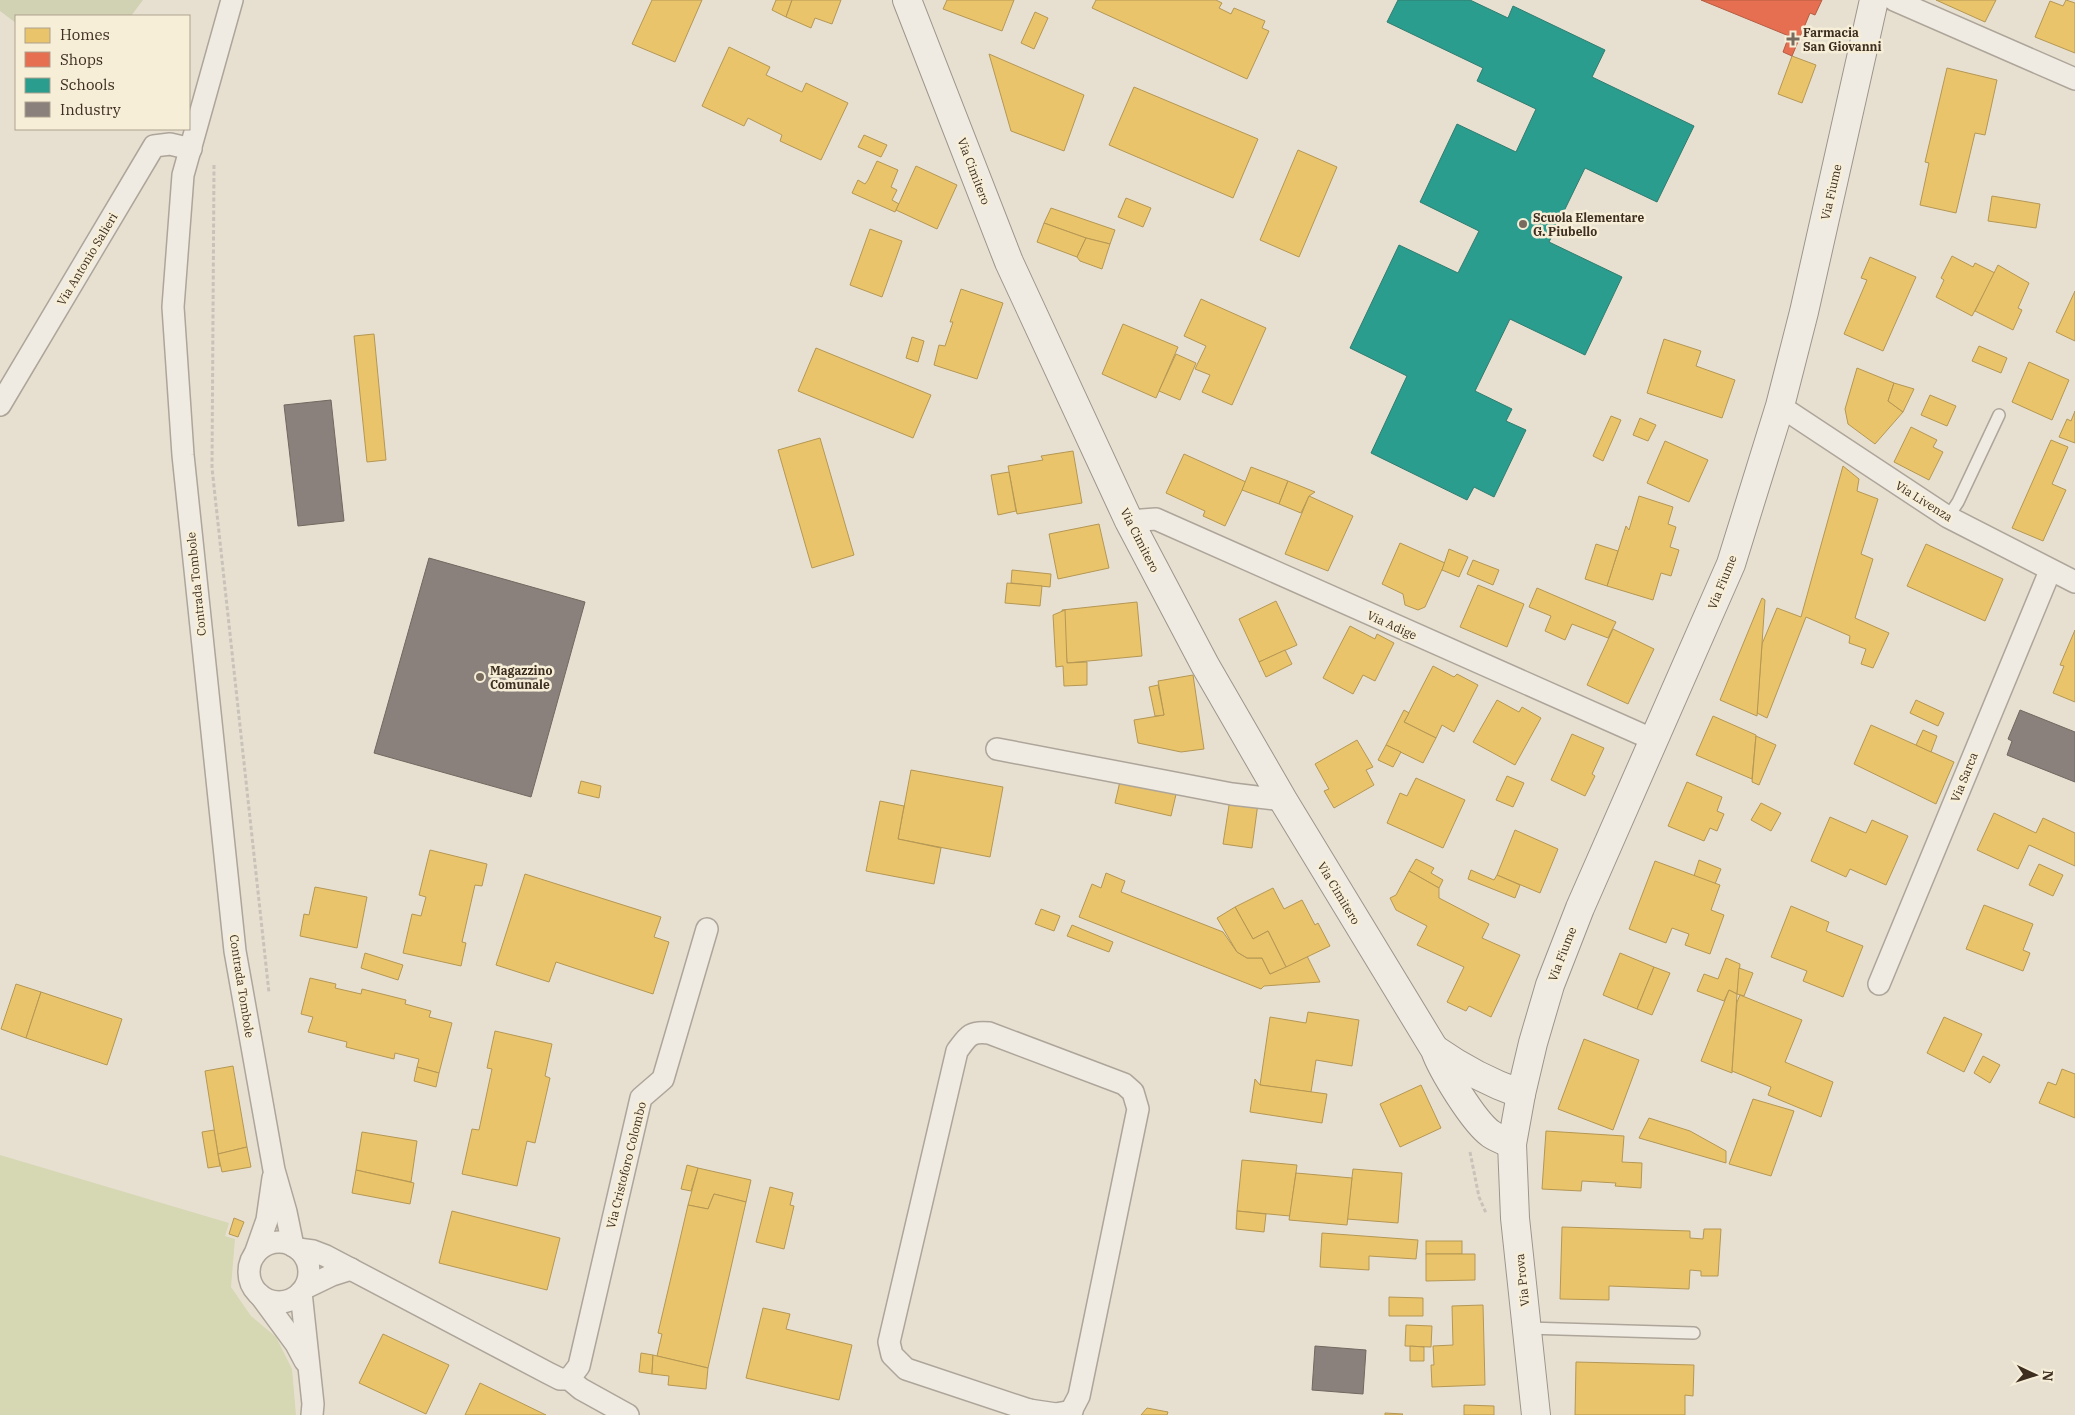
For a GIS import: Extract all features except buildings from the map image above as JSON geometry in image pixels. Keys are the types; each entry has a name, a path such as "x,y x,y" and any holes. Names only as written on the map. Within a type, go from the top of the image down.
{"main road":[{"name":"Via Cimitero","path":"907,0 1009,262 1129,521 1205,665 1435,1050 1445,1072 1473,1114 1490,1133 1512,1144"},
{"name":"Via Fiume","path":"1512,1144 1533,1043 1550,985 1580,908 1731,564 1780,406 1804,312 1874,0"},
{"name":"Via Cimitero","path":"1435,1050 1462,1068 1495,1085 1521,1094"},
{"name":"Via Prova","path":"1512,1144 1515,1218 1536,1415"}],"street":[{"name":"Contrada Tombole","path":"232,0 183,175 173,307 183,455 235,951 274,1170 296,1248"},
{"path":"1894,0 2075,79"},
{"name":"Via Antonio Salieri","path":"0,404 154,146 170,144 191,149"},
{"name":"Via Livenza","path":"1780,406 1948,517 2050,571 2075,582"},
{"name":"Via Adige","path":"1129,521 1156,520 1654,740"},
{"name":"Via Sarca","path":"1879,984 2050,571"},
{"path":"997,750 1232,794 1284,800"},
{"name":"Via Cristoforo Colombo","path":"569,1379 580,1366 641,1098 662,1079 707,929"},
{"path":"977,1032 989,1033 1124,1084 1133,1092 1138,1109 1079,1396 1070,1413 1031,1412 906,1369 892,1355 889,1342 957,1051 967,1037 977,1032"},
{"name":"Contrada Tombole","path":"255,1254 268,1220 274,1170"},
{"path":"309,1369 296,1344 253,1288 250,1280 251,1262 255,1254 268,1244 286,1243 296,1248 313,1251 351,1269 548,1373 560,1379 569,1379 581,1389 628,1415"},
{"path":"296,1248 305,1257 308,1267 309,1278 303,1290 312,1415"},
{"path":"260,1295 267,1300 276,1302 294,1298 303,1290 332,1275 351,1269"}],"lane":[{"path":"1948,517 1958,502 1999,416"},
{"path":"1527,1328 1694,1333"}],"path":[{"path":"215,159 213,168 212,468 270,1001"}],"green space":[{"path":"0,0 143,0 132,15 15,15 15,22 0,11"},
{"path":"0,1155 229,1223 225,1236 235,1239 231,1287 251,1316 276,1337 292,1369 296,1415 0,1415"}],"place":[{"name":"Farmacia San Giovanni","path":"1793,39"},
{"name":"Scuola Elementare G. Piubello","path":"1523,224"},
{"name":"Magazzino Comunale","path":"480,677"}]}
